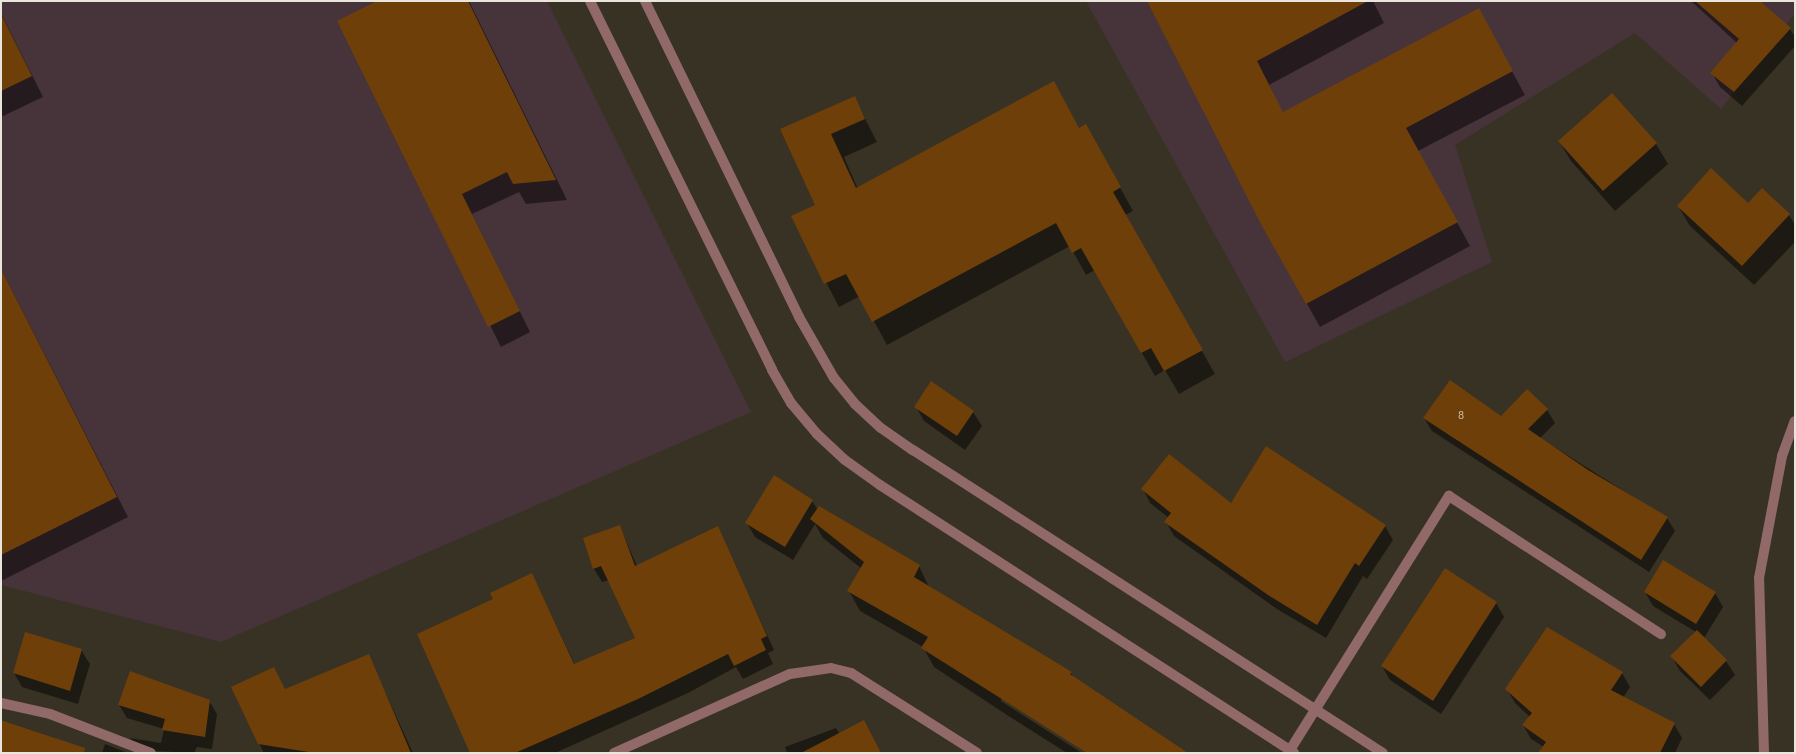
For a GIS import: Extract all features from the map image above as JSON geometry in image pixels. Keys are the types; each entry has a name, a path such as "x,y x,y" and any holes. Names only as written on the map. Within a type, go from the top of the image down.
{"street":[{"path":"590,1 772,370 791,403 817,434 845,460 888,490 1292,751 1314,710 1450,496 1661,634"},
{"path":"644,1 799,317 834,378 855,404 880,428 913,450 1382,753"},
{"path":"1764,753 1759,578 1782,456 1795,421"},
{"path":"614,753 790,674 831,668 851,673 977,753"},
{"path":"1,703 50,714 151,753"}],"shaded area":[{"path":"1,1 547,1 751,412 221,642 1,585"},
{"path":"1086,1 1795,1 1795,13 1721,109 1635,33 1455,145 1492,262 1285,362"}],"building":[{"path":"377,1 468,1 556,180 513,184 507,172 462,194 520,311 488,327 337,21"},
{"path":"1147,1 1368,1 1257,61 1283,112 1479,8 1513,71 1406,128 1458,222 1306,304 1262,226"},
{"path":"1695,1 1760,1 1791,28 1734,92 1710,73 1739,39"},
{"path":"1,14 32,76 1,91"},
{"path":"1054,81 1079,128 1086,124 1121,187 1113,192 1203,350 1164,371 1151,348 1141,353 1081,248 1072,253 1056,223 872,322 846,274 824,284 791,216 815,205 780,129 855,96 865,119 831,134 856,188"},
{"path":"1612,93 1657,143 1603,191 1558,141"},
{"path":"1711,168 1748,203 1762,188 1790,214 1742,266 1677,206"},
{"path":"1,269 117,497 1,555"},
{"path":"1450,380 1501,416 1527,389 1548,409 1528,429 1588,470 1668,517 1641,560 1423,418"},
{"path":"931,381 974,411 957,436 914,407"},
{"path":"1266,446 1386,525 1359,566 1355,563 1317,625 1268,595 1164,522 1171,513 1141,489 1169,454 1231,503"},
{"path":"774,475 813,500 785,547 745,523"},
{"path":"819,506 920,565 914,577 1072,672 1070,674 1188,753 1087,753 921,648 928,637 847,591 864,562 810,519"},
{"path":"620,525 635,566 718,526 767,636 761,639 766,650 734,666 728,654 638,699 515,753 470,753 417,634 493,599 490,593 532,573 574,664 635,638 601,566 593,569 583,538"},
{"path":"1663,560 1716,592 1696,624 1644,592"},
{"path":"1445,568 1497,602 1433,701 1381,666"},
{"path":"1547,627 1623,672 1611,690 1675,723 1660,753 1538,753 1546,742 1522,725 1532,713 1505,689"},
{"path":"1697,630 1727,660 1701,687 1670,656"},
{"path":"25,632 82,649 70,691 13,673"},
{"path":"369,654 411,753 315,753 258,744 231,687 274,667 285,689"},
{"path":"130,671 210,700 205,737 162,730 165,719 118,705"},
{"path":"1,720 85,748 84,753 1,753"},
{"path":"864,720 881,753 801,753"}]}
